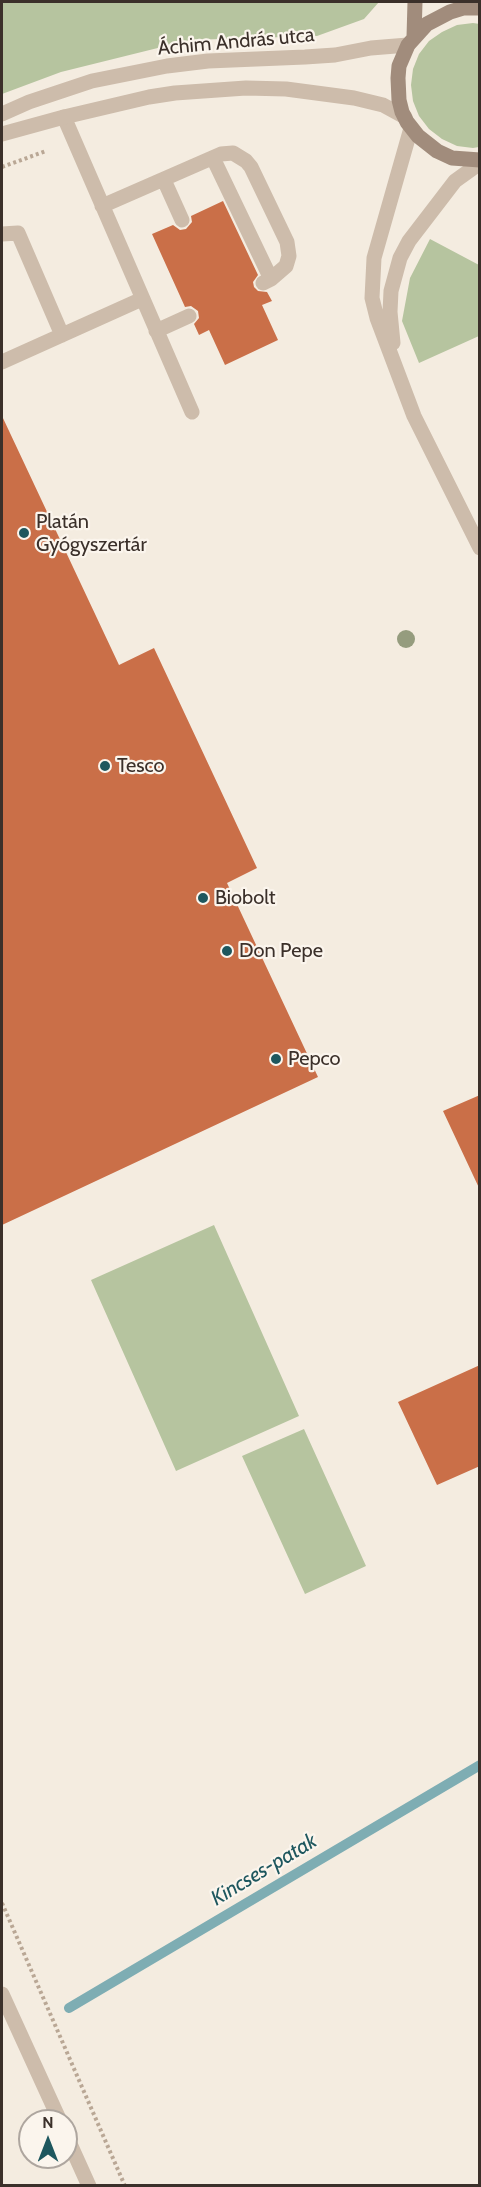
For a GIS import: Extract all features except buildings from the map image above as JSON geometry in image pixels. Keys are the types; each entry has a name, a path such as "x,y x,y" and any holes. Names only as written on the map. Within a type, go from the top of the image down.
{"main road":[{"path":"411,41 416,2"},
{"path":"480,8 463,8 427,24 411,41 399,66 398,78 399,100 408,123 426,144 437,151 462,160 480,162"}],"street":[{"name":"Áchim András utca","path":"2,114 29,102 92,81 167,66 208,61 335,55 411,41"},
{"path":"2,134 64,117 175,93 246,88 286,88 342,96 383,105 408,123 374,258 372,298 377,318 414,416 480,548"},
{"path":"64,117 192,412"},
{"path":"102,206 221,154 233,153 246,160 252,168 287,242 289,256 286,266 267,281 213,158"},
{"path":"396,364 390,312 391,291 400,258 409,241 455,181 480,162"},
{"path":"164,180 182,220"},
{"path":"2,234 18,233 62,335"},
{"path":"2,362 142,299"},
{"path":"156,331 189,316"},
{"path":"2,1994 55,2109"},
{"path":"78,2161 89,2186"}],"path":[{"path":"2,166 74,141"},
{"path":"2,1903 125,2186"}],"green space":[{"path":"2,2 379,2 364,19 317,36 190,40 61,72 2,94"},
{"path":"480,24 479,147 473,148 457,146 442,139 429,129 419,116 413,101 411,85 413,69 419,54 429,41 457,25"},
{"path":"430,239 479,265 479,336 419,363 402,321 410,278"},
{"path":"214,1225 299,1416 176,1471 91,1280"},
{"path":"304,1429 366,1566 305,1594 242,1456"}],"waterway":[{"name":"Kincses-patak","path":"69,2008 480,1765"}],"place":[{"name":"Platán Gyógyszertár","path":"24,533"},
{"name":"Tesco","path":"105,766"},
{"name":"Biobolt","path":"203,898"},
{"name":"Don Pepe","path":"227,951"},
{"name":"Pepco","path":"276,1059"}]}
